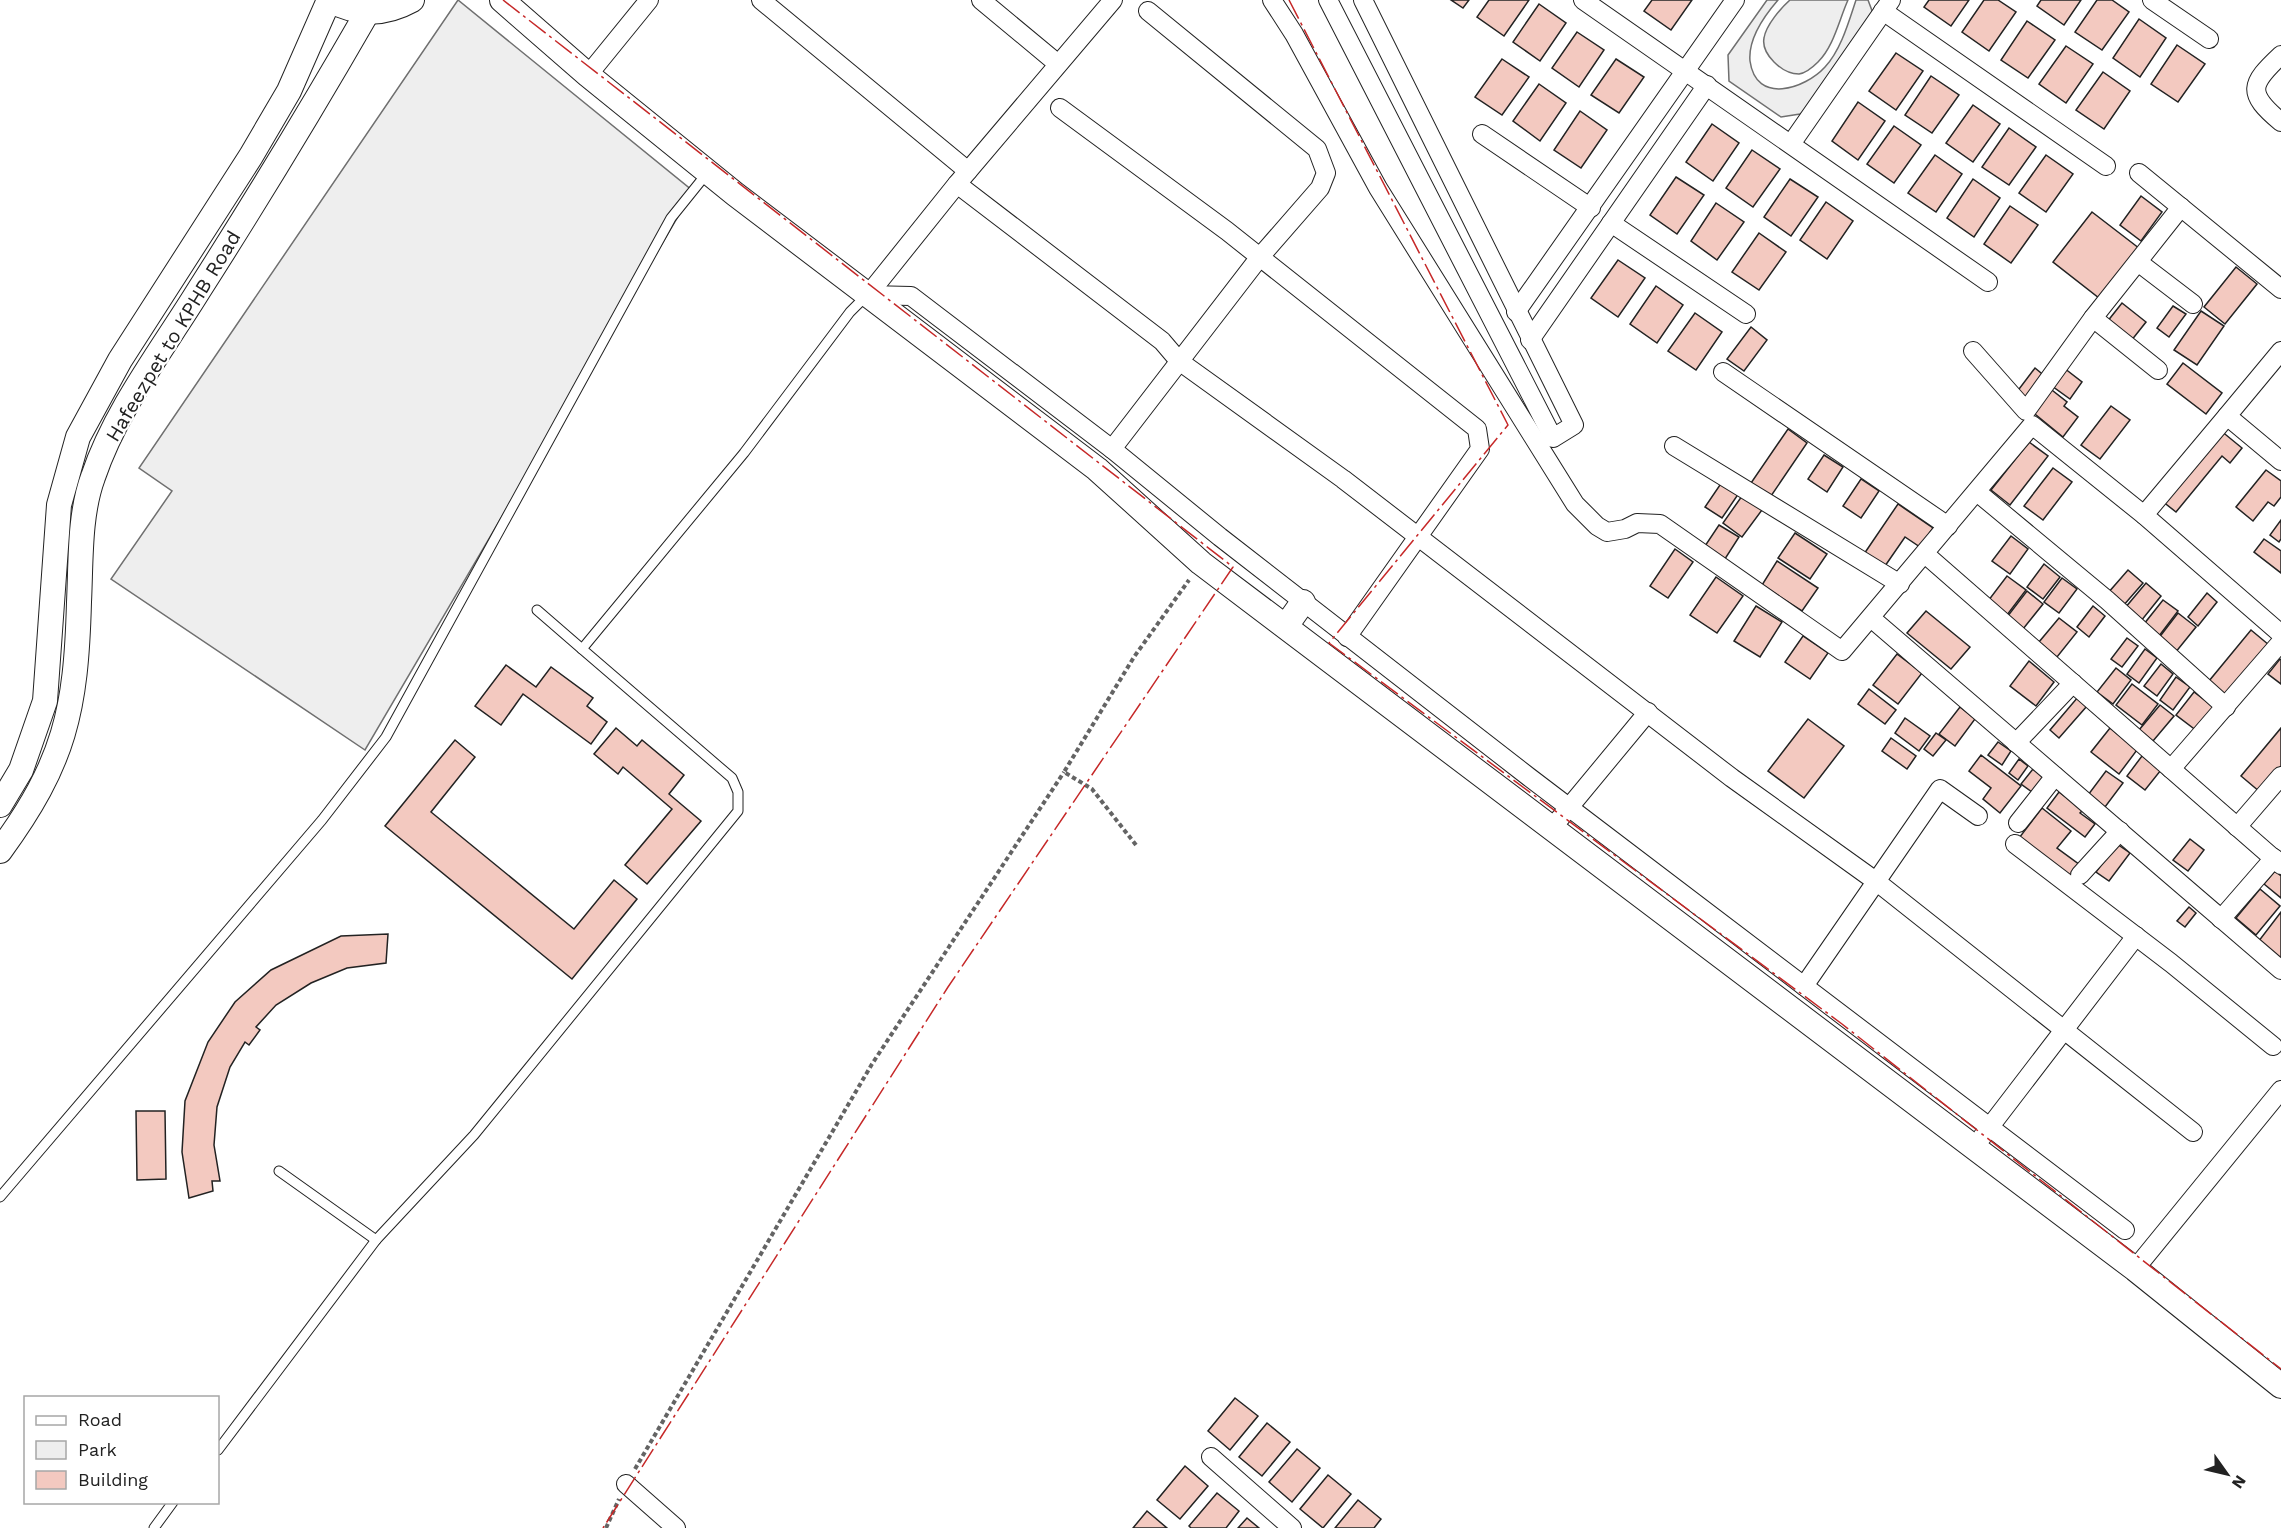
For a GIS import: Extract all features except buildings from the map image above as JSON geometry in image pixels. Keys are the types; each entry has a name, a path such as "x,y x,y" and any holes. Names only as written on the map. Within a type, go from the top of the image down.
{"street":[{"path":"0,805 21,770 45,701 59,505 78,437 120,360 251,156 289,91 329,0 344,8 367,13 384,11 412,0"},
{"path":"502,0 588,75 709,170 735,194 1097,469 1201,563 2135,1269 2281,1386"},
{"path":"588,75 649,0"},
{"path":"761,0 962,178 1162,341 1179,361 1417,536 1732,778 1877,882 2193,1132"},
{"path":"981,0 1058,64"},
{"path":"868,295 962,178 1113,0"},
{"path":"1272,0 1294,34 1378,188 1575,504 1597,526 1607,532 1625,529 1636,523 1660,524 1842,651 1977,492 2029,418 2093,318 2181,207"},
{"path":"1328,0 1553,438 1574,425 1363,0"},
{"path":"1583,0 1988,282"},
{"path":"1516,312 1592,208 1735,0"},
{"path":"2152,0 2209,39"},
{"path":"1791,144 1887,5 2106,166"},
{"path":"1112,449 1259,258 1320,188 1326,173 1317,149 1148,11"},
{"name":"Hafeezpet to KPHB Road","path":"0,851 45,782 62,743 72,702 78,656 80,571 87,504 92,479 103,452 120,416 246,215 367,13"},
{"path":"2281,55 2259,76 2256,88 2262,106 2281,122"},
{"path":"1530,340 1707,85"},
{"path":"1060,108 1227,231 1478,429 1480,448 1347,637"},
{"path":"1482,134 1592,208"},
{"path":"2139,173 2281,289"},
{"path":"1611,223 1746,314"},
{"path":"2138,262 2193,304"},
{"path":"868,295 911,296 1112,449 1347,637 1569,808 2125,1230"},
{"path":"2093,318 2158,370"},
{"path":"1973,351 2029,418 2281,634"},
{"path":"2144,515 2281,351"},
{"path":"1723,372 1948,526"},
{"path":"2227,416 2281,461"},
{"path":"1674,446 1900,584"},
{"path":"1977,492 2107,600 2226,707"},
{"path":"1925,554 2277,862 2222,919"},
{"path":"1286,626 1303,602"},
{"path":"1871,618 2281,970"},
{"path":"2171,769 2281,642"},
{"path":"2016,742 2073,684"},
{"path":"1552,828 1648,712"},
{"path":"2018,823 2055,776"},
{"path":"2237,826 2281,776"},
{"path":"1804,986 1940,789 1978,816"},
{"path":"2080,875 2120,831"},
{"path":"2015,844 2136,936 2273,1046"},
{"path":"1973,1148 2136,936"},
{"path":"2135,1269 2281,1090"},
{"path":"1211,1457 1292,1528"},
{"path":"626,1484 676,1528"}],"lane":[{"path":"0,1197 322,820 386,737 671,218 709,170"},
{"path":"582,649 744,453 849,312 868,295"},
{"path":"219,1449 376,1240 474,1135 738,811 738,792 732,777 537,610"},
{"path":"279,1171 376,1240"},
{"path":"154,1528 172,1504"}],"path":[{"path":"606,1528 626,1484 872,1064 1064,772 1134,657 1201,563"},
{"path":"1064,772 1092,789 1136,845"}],"green space":[{"path":"458,0 693,191 365,750 111,579 172,491 139,468"},
{"path":"1767,0 1778,0 1763,20 1755,36 1750,61 1754,75 1761,84 1771,88 1782,89 1806,82 1825,67 1840,44 1856,0 1868,0 1874,16 1810,106 1800,114 1781,117 1729,81 1728,55"},
{"path":"1790,0 1848,0 1824,56 1812,68 1799,74 1786,71 1774,62 1764,44 1765,33 1771,22"}],"power":[{"path":"503,0 1233,567 948,987 603,1528"},
{"path":"1289,0 1508,425 1329,643 1842,1024 2281,1369"}]}
